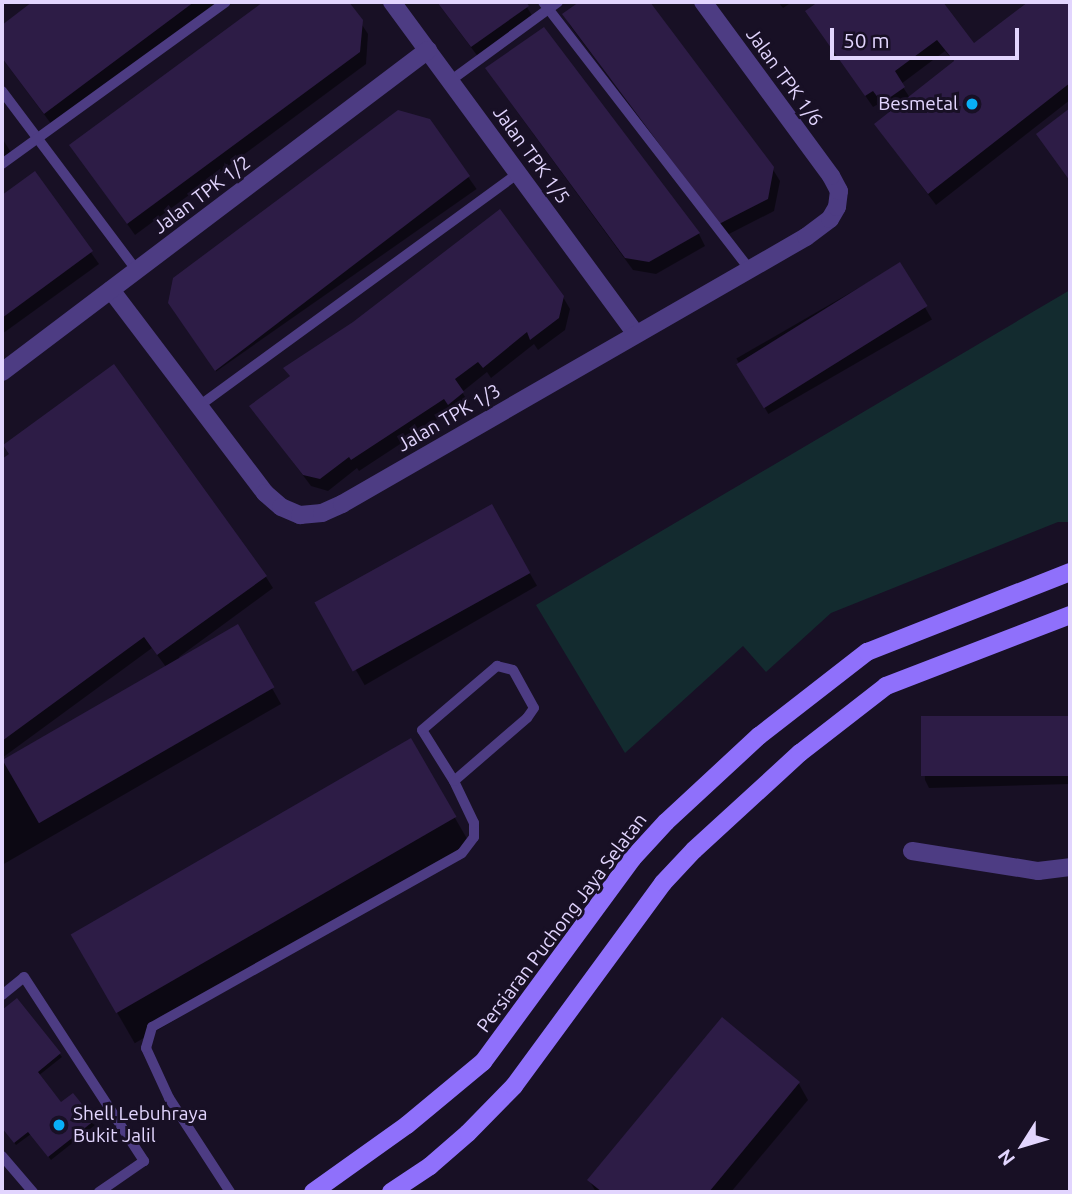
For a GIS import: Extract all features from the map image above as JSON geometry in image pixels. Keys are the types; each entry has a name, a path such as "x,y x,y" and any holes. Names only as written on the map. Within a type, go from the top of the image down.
{"main road":[{"name":"Persiaran Puchong Jaya Selatan","path":"313,1192 407,1125 483,1062 632,859 666,822 759,736 867,652 1070,572"},
{"path":"391,1192 430,1166 468,1133 514,1086 663,883 800,753 886,686 1070,615"}],"street":[{"name":"Jalan TPK 1/5","path":"392,2 636,334"},
{"name":"Jalan TPK 1/6","path":"703,2 831,176"},
{"name":"Jalan TPK 1/2","path":"2,372 428,50"},
{"name":"Jalan TPK 1/3","path":"111,290 265,493 281,508 300,515 322,513 821,228 837,207 839,191 831,176"},
{"path":"912,851 1038,871 1070,867"}],"lane":[{"path":"2,164 226,2"},
{"path":"450,81 550,4 749,269"},
{"path":"2,90 137,271"},
{"path":"199,407 518,173"},
{"path":"230,1192 169,1098 146,1048 152,1027 462,853 474,837 474,823 454,781 422,730 497,666 513,670 534,708 527,718 454,781"},
{"path":"2,995 24,977 144,1161 99,1192"},
{"path":"2,1156 33,1192"}],"green space":[{"path":"1070,290 1070,522 1058,522 831,613 766,672 743,646 625,753 536,605"}],"building":[{"path":"32,2 194,2 44,114 2,58 2,25"},
{"path":"263,2 349,2 363,20 360,52 127,224 69,145"},
{"path":"437,2 526,2 529,6 471,47"},
{"path":"579,2 650,2 774,167 768,199 719,224 562,14"},
{"name":"Besmetal","path":"818,2 943,2 974,43 1028,2 1070,2 1070,83 928,194 874,124 954,61 937,40 895,71 905,87 882,103 873,91 865,96 805,11"},
{"path":"544,27 700,233 649,262 625,258 485,68"},
{"path":"1070,108 1070,181 1036,134"},
{"path":"398,110 430,119 470,176 215,371 168,303 173,278"},
{"path":"35,171 93,251 2,318 2,195"},
{"path":"500,209 564,296 559,318 530,340 527,332 483,368 478,362 455,379 464,392 448,405 444,399 351,460 349,457 320,479 303,475 249,406 290,376 283,368 353,322"},
{"path":"900,262 928,306 764,408 736,364"},
{"path":"114,364 267,576 157,655 144,637 2,741 2,459 9,454 3,445"},
{"path":"492,504 530,573 353,672 314,602"},
{"path":"238,624 274,687 39,823 2,760"},
{"path":"921,716 1070,716 1070,776 921,776"},
{"path":"411,738 456,817 116,1013 71,934"},
{"path":"17,998 61,1053 38,1072 61,1102 73,1093 95,1120 48,1157 28,1132 14,1143 2,1128 2,1010"},
{"path":"722,1017 800,1082 709,1192 602,1192 587,1180"}],"place":[{"name":"Besmetal","path":"972,104"},
{"name":"Shell Lebuhraya Bukit Jalil","path":"59,1125"}]}
